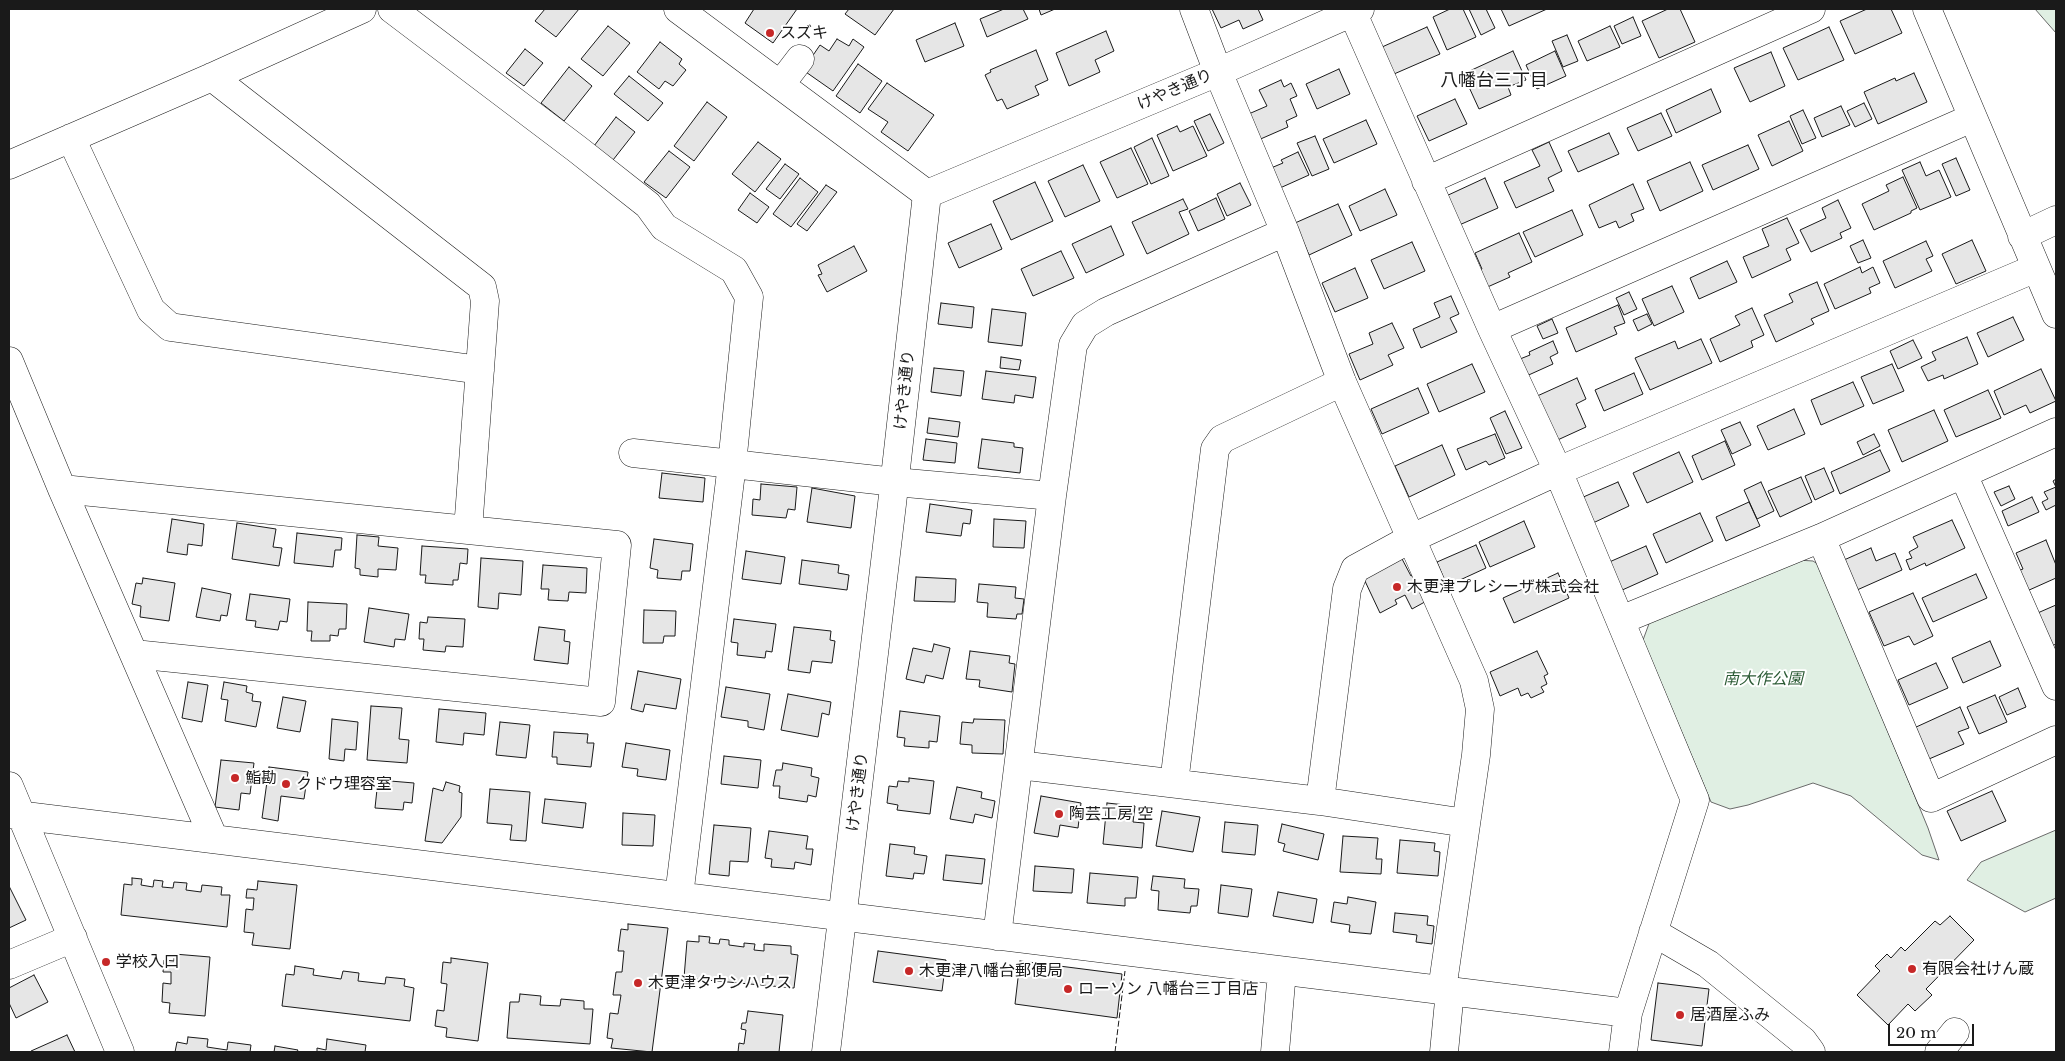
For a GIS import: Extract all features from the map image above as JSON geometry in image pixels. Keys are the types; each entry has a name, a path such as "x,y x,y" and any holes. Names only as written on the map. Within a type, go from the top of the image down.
{"street":[{"path":"9,165 212,77 362,9"},
{"path":"392,9 577,148 648,205 664,227 679,224 734,270 749,297 732,464 679,896"},
{"path":"678,9 927,194"},
{"path":"1194,9 1218,72 1285,232 1342,382 1474,681 1482,709 1446,991 1444,1052"},
{"path":"1426,181 1810,9"},
{"path":"1927,9 2056,314"},
{"path":"1354,10 1426,181 1558,471 1622,620 1695,800 1628,1013 1623,1052"},
{"name":"けやき通り","path":"826,1052 895,482 927,194 1218,72 1354,10"},
{"path":"780,85 800,59"},
{"path":"212,77 482,287 485,301 468,530"},
{"path":"1492,329 1972,118"},
{"path":"71,138 151,310 170,327 480,370"},
{"path":"2022,236 2056,220"},
{"path":"997,936 1020,765 1052,496 1073,345 1085,325 1106,312 1285,232"},
{"path":"1320,800 1346,589 1354,569 1410,538 1558,471 2036,268"},
{"path":"9,361 62,489 214,839"},
{"path":"1174,783 1216,449 1222,439 1342,382"},
{"path":"1622,620 1821,538 2056,432"},
{"path":"634,453 895,482 1052,496"},
{"path":"1963,474 2056,686"},
{"path":"62,489 618,545 601,702 134,654"},
{"path":"1821,538 1931,798 2056,740"},
{"path":"1020,765 1320,800 1466,823"},
{"path":"9,786 15,815 73,938 120,1052"},
{"path":"15,815 595,883 843,917 1628,1013"},
{"path":"1653,932 1708,964 1785,1040 1803,1041 1811,1052"},
{"path":"9,965 73,938"},
{"path":"1275,1052 1282,971"}],"green space":[{"path":"2035,9 2056,9 2056,33"},
{"name":"南大作公園","path":"1798,560 1813,561 1819,565 1928,828 1939,860 1922,855 1851,796 1813,783 1748,805 1730,809 1711,802 1643,640 1650,621"},
{"path":"2056,830 2056,898 2025,912 1967,880 1981,862"}],"building":[{"path":"545,9 579,9 556,37 535,21"},
{"name":"スズキ","path":"754,9 797,9 773,43 745,23"},
{"path":"849,9 894,9 875,35 845,14"},
{"path":"1004,9 1023,9 1028,19 987,37 980,19"},
{"path":"1039,9 1055,9 1041,15"},
{"path":"1212,9 1258,9 1263,20 1243,29 1239,20 1221,28"},
{"path":"1450,9 1463,9 1476,37 1447,50 1433,17"},
{"path":"1469,9 1486,9 1495,28 1481,35"},
{"path":"1501,9 1547,9 1509,26"},
{"path":"1668,9 1680,9 1695,42 1659,58 1642,21"},
{"path":"1867,9 1891,9 1902,33 1855,54 1840,21"},
{"path":"1633,17 1641,36 1622,44 1614,26"},
{"path":"955,23 964,46 925,62 916,40"},
{"path":"608,26 630,43 603,76 581,59"},
{"path":"1610,26 1620,47 1587,61 1578,41"},
{"path":"1427,27 1440,54 1394,74 1382,47"},
{"path":"1829,27 1844,60 1798,80 1783,48"},
{"path":"1106,31 1114,51 1095,60 1100,72 1069,86 1056,53"},
{"path":"1567,35 1578,61 1563,67 1552,41"},
{"path":"837,39 849,46 853,39 864,47 833,91 803,70 820,45 829,51"},
{"path":"660,42 682,59 679,64 686,70 673,86 665,81 659,89 637,72"},
{"path":"525,49 543,63 524,86 506,73"},
{"path":"1036,50 1048,80 1035,86 1039,95 1007,109 1002,99 997,101 985,75 991,72 990,70"},
{"path":"1513,51 1526,80 1508,87 1511,95 1479,109 1463,74"},
{"path":"1555,51 1566,76 1537,89 1526,65"},
{"path":"1771,52 1785,86 1750,102 1734,68"},
{"path":"858,64 882,81 860,113 836,96"},
{"path":"569,67 592,86 564,121 541,103"},
{"path":"1339,69 1350,94 1317,109 1306,84"},
{"path":"1914,73 1927,102 1878,124 1864,92 1895,78 1896,81"},
{"path":"629,76 663,103 648,121 614,94"},
{"path":"1281,80 1284,87 1291,83 1297,96 1290,99 1297,116 1286,121 1288,127 1256,141 1244,116 1267,106 1259,90"},
{"path":"887,83 934,115 908,151 881,132 888,122 868,109"},
{"path":"1711,89 1721,112 1676,133 1666,110"},
{"path":"1455,99 1467,124 1429,141 1417,116"},
{"path":"707,102 727,117 694,161 674,146"},
{"path":"1864,103 1872,119 1855,127 1847,111"},
{"path":"1841,106 1850,125 1822,137 1814,118"},
{"path":"1803,110 1816,138 1802,144 1790,116"},
{"path":"1661,113 1672,136 1638,151 1627,128"},
{"path":"1210,114 1224,143 1208,151 1194,121"},
{"path":"616,117 635,132 613,160 594,146"},
{"path":"1366,120 1377,144 1334,163 1323,139"},
{"path":"1789,121 1803,151 1772,166 1758,135"},
{"path":"1177,126 1180,132 1193,126 1207,156 1173,171 1157,135"},
{"path":"1609,133 1619,154 1578,172 1568,151"},
{"path":"1315,136 1329,169 1312,176 1297,143"},
{"path":"1152,138 1169,176 1151,184 1134,147"},
{"path":"758,142 781,159 755,192 732,174"},
{"path":"1549,142 1562,171 1548,178 1554,191 1516,208 1504,182 1540,166 1532,150"},
{"path":"1748,145 1759,169 1713,190 1702,165"},
{"path":"1131,148 1148,184 1117,198 1100,162"},
{"path":"669,151 690,167 666,198 644,182"},
{"path":"1298,152 1309,175 1280,188 1271,168 1283,163 1281,160"},
{"path":"1956,158 1970,190 1956,196 1942,164"},
{"path":"1690,162 1703,191 1660,211 1647,181"},
{"path":"1920,162 1926,176 1939,170 1951,197 1920,210 1902,170"},
{"path":"785,164 799,174 780,199 766,189"},
{"path":"1083,165 1100,201 1065,217 1048,181"},
{"path":"1903,177 1917,208 1911,211 1911,213 1874,230 1862,204 1889,191 1886,185"},
{"path":"800,178 818,192 791,227 773,214"},
{"path":"1485,178 1498,208 1457,226 1444,197"},
{"path":"1035,182 1053,221 1011,240 993,201"},
{"path":"1240,183 1251,205 1227,216 1217,194"},
{"path":"1633,184 1644,209 1631,214 1634,221 1619,228 1616,221 1599,228 1589,205"},
{"path":"826,185 837,192 807,231 797,224"},
{"path":"1385,189 1397,215 1360,231 1349,206"},
{"path":"750,193 769,207 757,223 738,210"},
{"path":"1216,198 1225,219 1198,231 1189,211"},
{"path":"1183,199 1188,209 1179,212 1189,234 1147,254 1132,222"},
{"path":"1838,200 1851,228 1840,233 1842,238 1811,252 1800,230 1826,218 1822,208"},
{"path":"1338,204 1352,235 1309,255 1295,223"},
{"path":"1572,210 1583,235 1535,257 1523,232"},
{"path":"1787,218 1799,243 1786,249 1791,260 1752,278 1743,257 1769,246 1762,229"},
{"path":"991,224 1002,249 959,268 948,243"},
{"path":"1111,226 1124,255 1086,273 1072,244"},
{"path":"1519,233 1532,262 1508,273 1510,277 1483,289 1475,272 1482,269 1475,253"},
{"path":"1863,240 1871,258 1858,263 1850,246"},
{"path":"1972,240 1986,271 1956,284 1942,254"},
{"path":"1926,241 1933,256 1926,259 1932,271 1895,288 1883,261"},
{"path":"1412,242 1425,271 1384,289 1371,260"},
{"path":"854,246 867,271 827,292 818,275 822,274 818,265"},
{"path":"1061,251 1074,278 1033,296 1021,269"},
{"path":"1727,261 1737,282 1699,299 1690,278"},
{"path":"1860,267 1862,273 1873,267 1880,283 1869,288 1871,293 1835,309 1824,284"},
{"path":"1355,268 1368,298 1335,312 1322,283"},
{"path":"1817,282 1829,311 1811,319 1814,324 1776,342 1764,315 1793,302 1789,294"},
{"path":"1672,286 1684,312 1654,326 1642,299"},
{"path":"1629,292 1637,309 1624,315 1616,298"},
{"path":"1451,296 1459,314 1450,318 1457,332 1421,348 1413,329 1440,317 1434,303"},
{"path":"941,303 974,307 972,328 938,324"},
{"path":"1618,305 1625,323 1614,327 1617,334 1576,352 1566,328"},
{"path":"1752,308 1764,335 1751,341 1753,347 1720,362 1710,339 1740,325 1735,316"},
{"path":"992,309 1026,313 1022,346 988,342"},
{"path":"1647,314 1652,324 1638,331 1633,320"},
{"path":"2013,317 2024,340 1988,357 1977,333"},
{"path":"1552,319 1558,333 1543,339 1537,326"},
{"path":"1392,323 1404,348 1388,355 1393,365 1360,380 1349,354 1373,344 1369,333"},
{"path":"1967,337 1978,364 1944,379 1943,375 1928,381 1921,367 1936,360 1932,352"},
{"path":"1701,339 1712,363 1650,390 1635,358 1675,341 1678,349"},
{"path":"1913,340 1922,358 1898,369 1890,351"},
{"path":"1553,341 1558,353 1550,357 1553,364 1522,378 1515,361 1530,355 1529,352"},
{"path":"1001,357 1021,360 1019,370 1000,368"},
{"path":"1472,364 1485,392 1439,412 1427,384"},
{"path":"1892,364 1904,391 1873,404 1861,377"},
{"path":"934,368 964,371 961,396 931,392"},
{"path":"2041,369 2056,401 2030,413 2026,405 2004,415 1994,391"},
{"path":"986,371 1036,377 1033,398 1015,395 1014,403 982,399"},
{"path":"1634,373 1643,394 1604,411 1595,390"},
{"path":"1577,378 1586,399 1576,404 1586,427 1551,443 1535,397"},
{"path":"1853,382 1864,406 1821,425 1811,400"},
{"path":"1418,388 1429,413 1382,434 1371,409"},
{"path":"1988,390 2001,418 1956,437 1944,410"},
{"path":"1794,409 1805,434 1768,450 1757,426"},
{"path":"1934,410 1948,441 1902,462 1888,430"},
{"path":"1505,411 1522,448 1506,454 1490,418"},
{"path":"929,418 960,422 958,437 927,433"},
{"path":"1740,422 1751,445 1732,454 1721,430"},
{"path":"1495,434 1505,458 1489,465 1486,461 1466,470 1457,449"},
{"path":"1874,434 1880,446 1863,455 1857,442"},
{"path":"926,439 957,443 955,463 923,460"},
{"path":"982,439 1014,443 1014,447 1023,448 1020,473 978,468"},
{"path":"1725,441 1735,465 1702,480 1692,456"},
{"path":"1442,445 1455,475 1409,497 1395,466"},
{"path":"1880,450 1890,471 1840,494 1831,472"},
{"path":"1679,452 1693,482 1647,503 1633,473"},
{"path":"1824,468 1834,491 1815,500 1805,476"},
{"path":"662,473 705,478 703,502 659,498"},
{"path":"1801,477 1812,502 1780,517 1768,491"},
{"path":"1618,482 1629,506 1593,523 1581,498"},
{"path":"1761,482 1774,511 1757,519 1744,490"},
{"path":"761,484 797,487 795,510 788,509 786,518 752,515 753,499 760,500"},
{"path":"2009,486 2015,499 2001,506 1994,492"},
{"path":"2056,487 2056,505 2046,510 2042,502 2048,499 2044,492"},
{"path":"812,488 855,496 851,528 807,522"},
{"path":"2032,497 2039,512 2008,526 2002,511"},
{"path":"1749,502 1760,526 1726,541 1716,517"},
{"path":"930,504 972,510 970,524 963,523 961,536 926,532"},
{"path":"1700,513 1713,541 1666,563 1653,534"},
{"path":"172,519 204,524 202,546 188,544 187,555 167,552"},
{"path":"994,519 1026,521 1024,548 993,547"},
{"path":"1952,520 1965,548 1926,566 1925,563 1910,570 1906,560 1912,558 1909,552 1918,547 1913,537"},
{"path":"1524,521 1535,547 1490,567 1479,542"},
{"path":"237,523 276,529 273,547 282,548 279,566 232,559"},
{"path":"297,533 342,538 341,550 335,550 333,567 294,563"},
{"path":"357,535 379,537 378,546 398,548 396,570 378,569 378,577 360,575 360,569 355,568"},
{"path":"654,539 693,544 690,571 682,571 681,580 657,578 658,570 650,568"},
{"path":"2046,540 2056,565 2056,578 2027,591 2018,571 2023,569 2016,553"},
{"path":"1476,545 1486,568 1447,586 1437,562"},
{"path":"422,546 468,549 467,564 460,563 458,580 453,580 453,585 425,583 426,575 420,575"},
{"path":"1646,546 1658,574 1620,591 1607,563"},
{"path":"1871,548 1876,561 1895,553 1902,570 1857,590 1844,560"},
{"path":"746,551 785,557 781,584 742,579"},
{"name":"木更津プレシーザ株式会社","path":"1401,557 1411,576 1419,572 1432,598 1412,609 1405,595 1395,600 1397,604 1380,613 1364,579"},
{"path":"481,558 523,561 521,595 499,593 498,609 478,607"},
{"path":"802,560 839,565 838,573 849,575 847,590 799,584"},
{"path":"543,565 587,568 586,593 569,592 568,601 548,600 549,589 541,589"},
{"path":"1558,573 1569,598 1514,623 1503,598"},
{"path":"1976,574 1987,598 1933,622 1922,598"},
{"path":"916,577 956,579 955,602 914,601"},
{"path":"143,578 175,583 169,621 140,617 141,606 132,604 136,583 142,584"},
{"path":"979,584 1016,587 1015,598 1024,599 1022,614 1017,614 1016,619 987,617 988,603 977,602"},
{"path":"202,588 231,594 227,616 221,615 220,621 196,617"},
{"path":"1913,593 1933,636 1914,645 1909,636 1884,646 1869,612"},
{"path":"250,594 290,599 287,622 280,621 278,630 255,627 256,621 246,620"},
{"path":"308,602 347,604 346,629 339,629 338,636 330,635 330,641 311,641 312,631 307,631"},
{"path":"2056,605 2056,644 2048,648 2033,615"},
{"path":"369,608 409,614 405,640 395,639 394,647 364,642"},
{"path":"644,610 676,611 675,636 664,636 663,643 643,643"},
{"path":"428,617 465,619 463,647 446,646 445,652 423,650 424,639 419,639 420,622 427,623"},
{"path":"734,619 776,624 772,652 766,651 765,658 737,655 738,643 731,642"},
{"path":"539,627 565,630 564,641 570,642 568,664 534,660"},
{"path":"794,627 831,631 830,640 835,641 832,663 812,661 810,673 788,670"},
{"path":"1990,641 2001,666 1963,683 1952,658"},
{"path":"934,644 950,648 943,679 926,675 924,683 906,679 913,648 932,652"},
{"path":"970,651 1010,656 1009,663 1015,664 1012,692 979,687 980,680 966,679"},
{"path":"1537,651 1548,674 1544,676 1547,684 1541,687 1544,692 1531,698 1528,693 1521,696 1518,688 1500,696 1490,672"},
{"path":"1936,663 1948,688 1909,705 1898,680"},
{"path":"638,671 681,679 676,709 645,704 643,712 631,709"},
{"path":"188,682 208,685 202,722 182,718"},
{"path":"224,682 247,686 246,692 253,694 252,701 261,702 256,727 225,721 228,700 221,699"},
{"path":"726,687 770,694 764,730 748,727 748,721 721,717"},
{"path":"2018,688 2026,707 2007,715 1999,697"},
{"path":"788,694 831,702 829,715 822,713 818,737 781,730"},
{"path":"1995,695 2007,722 1979,734 1967,707"},
{"path":"283,697 306,701 300,732 277,728"},
{"path":"371,706 402,708 399,739 409,740 407,763 367,760"},
{"path":"1960,707 1969,728 1958,732 1964,744 1929,759 1914,728"},
{"path":"439,709 486,713 484,735 464,733 463,745 436,742"},
{"path":"900,711 940,716 937,742 929,741 929,748 904,746 905,738 897,737"},
{"path":"332,719 358,722 356,750 345,749 344,761 329,759"},
{"path":"974,719 1005,720 1003,754 972,753 972,745 960,744 962,722 973,723"},
{"path":"500,722 530,725 526,758 496,755"},
{"path":"554,732 588,734 587,743 594,743 591,767 557,764 557,757 552,757"},
{"path":"626,743 670,750 666,780 637,776 638,769 622,767"},
{"path":"724,756 761,760 758,788 721,784"},
{"name":"鮨勘","path":"221,760 254,763 250,794 241,793 239,810 215,807"},
{"path":"783,763 812,768 811,776 819,778 816,797 808,795 807,802 779,798 780,786 773,786 776,770 782,770"},
{"name":"クドウ理容室","path":"269,767 308,772 304,799 281,796 278,821 262,818"},
{"path":"909,778 934,781 930,814 897,810 898,805 887,803 889,786 897,787 898,781 909,782"},
{"path":"378,780 414,783 412,803 404,802 403,810 375,808"},
{"path":"446,782 460,786 459,792 462,793 461,817 442,843 425,841 433,788 443,791"},
{"path":"957,787 982,792 981,798 995,801 992,818 975,814 973,823 950,819"},
{"path":"490,789 530,792 526,841 510,840 512,825 487,823"},
{"path":"1992,791 2006,821 1961,841 1947,811"},
{"name":"陶芸工房 空","path":"1041,796 1081,803 1078,828 1060,825 1058,837 1034,833"},
{"path":"545,799 586,803 583,828 542,823"},
{"path":"1107,803 1135,806 1133,822 1144,823 1142,848 1103,844"},
{"path":"1162,811 1200,817 1193,852 1156,846"},
{"path":"623,813 655,815 653,846 622,845"},
{"path":"1225,822 1258,825 1255,855 1222,852"},
{"path":"1282,824 1324,834 1318,860 1283,851 1285,844 1278,842"},
{"path":"714,825 751,828 748,862 730,861 729,876 709,874"},
{"path":"769,831 808,836 806,849 813,849 811,865 795,862 794,869 771,867 772,859 765,858"},
{"path":"1343,836 1378,838 1376,859 1382,859 1381,874 1340,872"},
{"path":"1400,840 1435,843 1434,851 1440,852 1438,876 1397,873"},
{"path":"890,844 915,847 914,854 927,856 924,874 914,873 913,879 886,876"},
{"path":"946,855 985,859 982,884 943,880"},
{"path":"1035,866 1074,869 1072,893 1033,891"},
{"path":"1090,873 1138,877 1136,898 1125,898 1125,906 1087,903"},
{"path":"1153,876 1185,879 1184,888 1199,889 1197,906 1191,906 1190,913 1158,910 1159,891 1151,890"},
{"path":"132,878 142,879 141,885 153,887 154,880 163,881 162,887 173,888 174,882 187,883 186,890 201,892 202,885 222,887 221,895 230,895 227,927 121,915 124,884 132,885"},
{"path":"258,881 297,885 290,949 252,945 254,933 244,932 246,909 253,910 254,898 246,898 247,889 257,890"},
{"path":"1221,885 1252,889 1248,917 1218,913"},
{"path":"9,886 26,920 9,928"},
{"path":"1278,892 1317,899 1313,923 1273,916"},
{"path":"1348,897 1376,902 1371,934 1349,932 1350,925 1331,922 1334,902 1347,904"},
{"path":"1395,913 1428,916 1427,925 1434,926 1432,944 1416,942 1417,935 1393,932"},
{"name":"有限会社けん蔵","path":"1950,916 1974,940 1926,989 1932,995 1915,1011 1908,1004 1888,1025 1857,995 1880,971 1875,966 1887,954 1891,958 1901,947 1905,951 1935,921 1940,925"},
{"name":"木更津タウンハウス","path":"628,924 668,928 652,1052 611,1048 613,1039 607,1038 610,1013 618,1014 621,995 613,995 616,972 622,972 624,951 618,951 621,929 628,930"},
{"name":"木更津タウンハウス","path":"699,936 710,937 709,943 719,944 720,939 729,940 729,945 744,947 744,943 755,944 754,950 764,951 764,944 791,946 791,954 798,955 794,988 684,978 687,941 699,942"},
{"path":"878,951 946,960 942,991 873,982"},
{"path":"174,954 210,957 205,1016 169,1013 170,1003 162,1002 163,983 171,984 171,972 163,972 164,960 174,961"},
{"path":"451,958 488,963 478,1041 446,1037 447,1028 435,1026 437,1010 444,1011 447,984 441,983 443,962 451,963"},
{"name":"ローソン 八幡台三丁目店","path":"1020,961 1122,974 1117,1018 1015,1004"},
{"path":"295,966 314,969 313,975 341,979 343,971 359,973 358,981 385,984 386,977 405,979 404,986 414,988 410,1021 282,1006 286,974 294,975"},
{"path":"34,975 48,1002 16,1018 9,1003 9,988"},
{"name":"居酒屋ふみ","path":"1658,983 1709,989 1702,1046 1651,1040"},
{"path":"520,994 541,996 540,1005 560,1006 561,999 584,1001 584,1009 593,1009 590,1044 507,1038 510,1002 519,1002"},
{"name":"木更津タウンハウス","path":"748,1011 783,1015 779,1052 738,1052 739,1043 744,1044 746,1030 741,1029 742,1023 746,1023"},
{"path":"67,1035 75,1052 31,1052 31,1051"},
{"path":"188,1037 208,1039 207,1047 227,1050 228,1042 251,1045 250,1052 175,1052 177,1042 187,1044"},
{"path":"327,1039 366,1045 365,1052 317,1052 317,1048 326,1050"},
{"path":"275,1046 298,1050 297,1052 274,1052"}],"fence":[{"path":"1115,1052 1125,971"}],"place":[{"name":"スズキ","path":"770,33"},
{"name":"木更津プレシーザ株式会社","path":"1397,587"},
{"name":"鮨勘","path":"235,778"},
{"name":"クドウ理容室","path":"286,784"},
{"name":"陶芸工房 空","path":"1059,814"},
{"name":"学校入口","path":"106,962"},
{"name":"有限会社けん蔵","path":"1912,969"},
{"name":"木更津八幡台郵便局","path":"909,971"},
{"name":"木更津タウンハウス","path":"638,983"},
{"name":"ローソン 八幡台三丁目店","path":"1068,989"},
{"name":"居酒屋ふみ","path":"1680,1015"}],"district":[{"name":"八幡台三丁目","path":"1494,81"}]}
